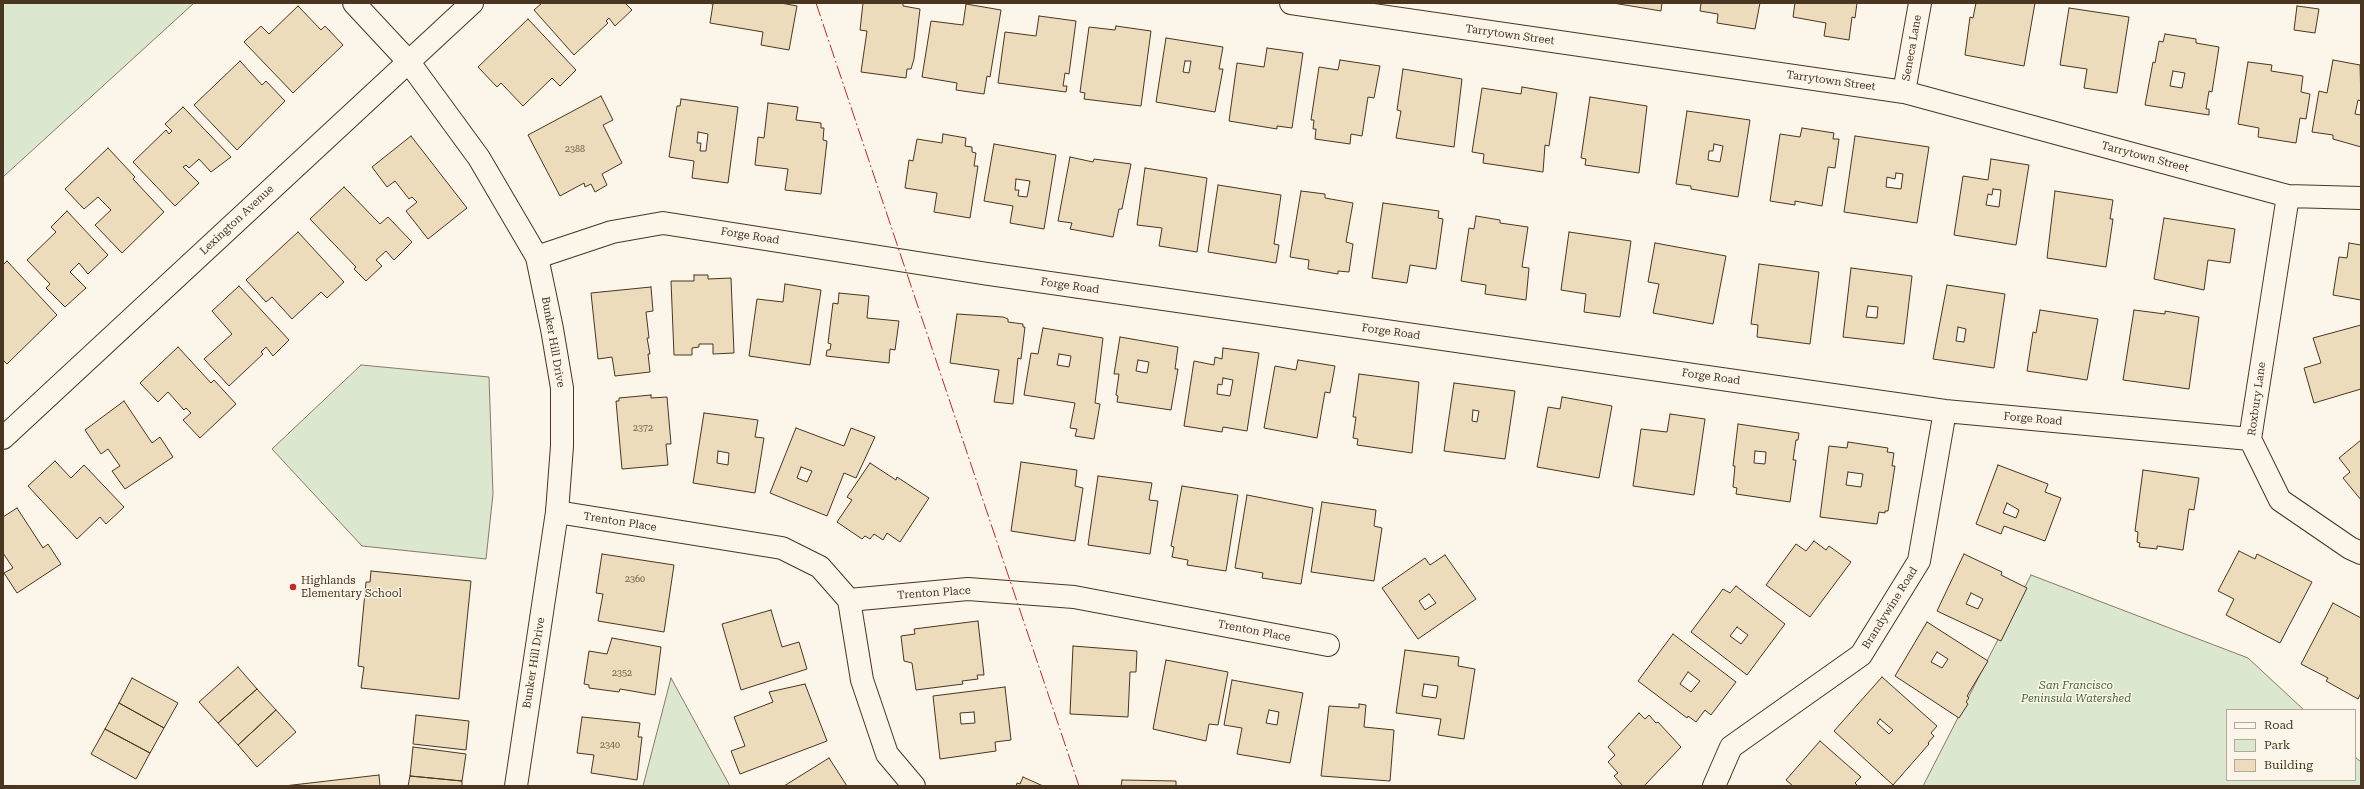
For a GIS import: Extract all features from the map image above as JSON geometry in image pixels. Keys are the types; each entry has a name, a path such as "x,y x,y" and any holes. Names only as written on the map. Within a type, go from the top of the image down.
{"street":[{"name":"Bunker Hill Drive","path":"354,3 408,61 479,158 537,257 562,388 562,446 558,512 516,786"},
{"name":"Lexington Avenue","path":"3,438 472,3"},
{"name":"Tarrytown Street","path":"1291,3 1904,92 2288,196 2361,198"},
{"name":"Seneca Lane","path":"1904,92 1920,3"},
{"name":"Roxbury Lane","path":"2288,196 2250,439 2280,500 2350,548 2361,553"},
{"name":"Forge Road","path":"537,257 612,232 663,223 988,274 1945,411 2250,439"},
{"name":"Brandywine Road","path":"1714,786 1731,747 1861,655 1919,561 1945,411"},
{"name":"Trenton Place","path":"558,512 782,548 820,567 849,600 968,589 1074,597 1328,645"},
{"path":"849,600 862,680 886,754 914,786"}],"green space":[{"path":"3,3 194,3 3,177"},
{"path":"361,365 489,377 493,494 486,559 362,546 272,449"},
{"name":"San Francisco Peninsula Watershed","path":"2031,575 2248,658 2303,709 2226,709 2226,781 2356,781 2356,758 2361,762 2361,786 1923,786"},
{"path":"671,678 730,786 643,786"}],"building":[{"path":"542,3 625,3 632,10 615,26 609,18 606,21 608,23 574,55 534,10"},
{"path":"707,3 781,3 797,6 789,50 761,45 763,32 710,23 713,4"},
{"path":"863,3 903,3 903,6 920,9 914,59 911,69 907,69 906,78 861,72 867,31 860,30"},
{"path":"1613,3 1662,3 1661,11"},
{"path":"1701,3 1760,3 1755,29 1717,23 1718,14 1700,11"},
{"path":"1795,3 1857,3 1855,18 1852,17 1849,40 1824,36 1826,23 1793,17"},
{"path":"1976,3 2035,3 2024,66 1965,55 1970,17 1973,18"},
{"path":"966,4 1001,10 990,77 987,76 984,94 956,90 957,83 922,77 931,21 963,25"},
{"path":"298,6 321,30 325,26 343,45 293,93 244,42 261,26 269,34"},
{"path":"2297,6 2319,9 2315,33 2294,30"},
{"path":"2069,8 2129,17 2117,93 2084,88 2087,69 2060,65"},
{"path":"1039,16 1076,21 1069,74 1065,73 1063,86 1067,86 1066,92 998,83 1005,32 1036,36"},
{"path":"528,19 576,70 560,86 552,78 523,106 501,83 497,87 478,67"},
{"path":"1116,26 1151,31 1141,106 1084,99 1085,93 1080,92 1089,27 1115,30"},
{"path":"2165,34 2196,39 2196,43 2219,47 2212,92 2209,91 2206,109 2209,109 2209,115 2145,105 2153,62 2155,63 2159,41 2163,42","holes":["2173,71 2185,73 2182,88 2170,86"]},
{"path":"1166,38 1223,47 1219,69 1223,69 1215,112 1156,102","holes":["1185,61 1191,61 1189,73 1183,72"]},
{"path":"1267,48 1303,53 1292,128 1277,126 1277,129 1229,121 1237,63 1264,67"},
{"path":"1340,60 1380,66 1374,98 1368,97 1362,136 1351,134 1350,144 1315,139 1316,129 1313,129 1314,120 1311,120 1319,67 1338,70"},
{"path":"2333,60 2360,65 2361,101 2358,100 2355,114 2361,115 2361,147 2333,139 2333,135 2312,132 2319,91 2327,93"},
{"path":"240,61 262,85 266,81 285,101 237,150 194,105"},
{"path":"2248,62 2272,65 2271,71 2303,76 2301,92 2310,94 2306,119 2300,118 2296,143 2258,137 2259,128 2238,124"},
{"path":"1403,69 1462,79 1454,147 1396,138 1401,111 1397,110"},
{"path":"1522,87 1557,93 1549,146 1545,145 1543,172 1483,163 1484,154 1472,152 1482,88 1521,94"},
{"path":"601,96 613,120 603,125 622,163 602,174 607,185 595,192 591,184 585,187 584,183 560,196 528,135"},
{"path":"1590,97 1647,106 1639,173 1585,165 1586,159 1581,158"},
{"path":"681,99 738,107 728,183 692,178 694,161 669,157 677,106 680,106","holes":["698,132 708,134 706,151 700,151 701,143 697,143"]},
{"path":"768,103 798,107 796,120 821,123 821,128 824,128 823,140 827,141 821,194 785,190 788,169 755,165 758,137 764,138"},
{"path":"183,107 231,157 211,172 199,159 189,168 186,165 183,167 199,183 175,206 133,162 166,130 169,134 172,131 165,124"},
{"path":"1687,111 1750,120 1738,197 1691,189 1691,186 1676,184","holes":["1714,144 1723,146 1720,162 1708,160 1709,151 1713,151"]},
{"path":"1802,128 1834,133 1833,139 1839,139 1835,168 1828,167 1822,206 1795,201 1795,205 1770,201 1780,134 1800,137"},
{"path":"943,134 966,138 965,146 972,147 972,152 976,153 974,166 978,166 970,218 934,212 937,193 905,188 909,160 913,161 917,139 942,143"},
{"path":"411,136 467,208 428,239 406,211 417,202 412,197 409,199 395,181 387,187 372,167"},
{"path":"1855,136 1929,147 1917,223 1844,212","holes":["1896,173 1903,174 1901,189 1886,187 1887,177 1895,179"]},
{"path":"994,144 1056,155 1044,229 1010,223 1013,206 984,201","holes":["1016,179 1030,181 1027,197 1018,196 1019,190 1015,190"]},
{"path":"108,148 135,177 133,179 164,212 122,253 95,225 111,210 98,197 84,209 65,189"},
{"path":"1070,157 1093,162 1094,159 1131,164 1122,209 1119,209 1113,237 1070,229 1072,223 1058,221"},
{"path":"1991,159 2029,165 2016,245 1954,235 1963,176 1988,180","holes":["1993,189 2001,190 1999,207 1986,205 1988,194 1992,195"]},
{"path":"1145,168 1207,178 1197,252 1159,246 1162,228 1137,225"},
{"path":"1218,185 1281,195 1274,244 1279,245 1276,263 1208,252"},
{"path":"344,187 380,224 388,217 412,242 394,260 386,251 376,260 382,266 366,281 354,269 356,267 310,219"},
{"path":"1301,191 1325,194 1325,198 1353,203 1346,242 1353,244 1349,272 1338,271 1338,274 1308,269 1309,260 1290,257"},
{"path":"2055,191 2113,200 2110,219 2113,219 2106,267 2047,258"},
{"path":"1383,203 1439,211 1438,218 1443,219 1436,269 1410,265 1407,283 1372,278"},
{"path":"67,211 108,255 88,274 79,263 70,272 86,288 65,307 46,288 50,284 27,260 56,232 51,227"},
{"path":"1476,216 1500,220 1500,223 1528,227 1522,267 1529,268 1526,300 1485,294 1486,285 1461,281 1469,228 1474,229"},
{"path":"2164,218 2235,229 2230,263 2208,260 2204,290 2154,279"},
{"path":"298,232 344,282 327,298 321,292 292,319 272,297 266,302 246,280"},
{"path":"1569,232 1631,241 1620,317 1584,312 1586,294 1561,290"},
{"path":"1655,243 1726,256 1713,324 1653,313 1659,284 1648,282"},
{"path":"2349,243 2361,245 2361,300 2333,295 2339,257 2347,258"},
{"path":"7,261 57,315 7,364 3,360 3,265"},
{"path":"1759,264 1819,272 1810,344 1757,337 1758,325 1751,324"},
{"path":"1851,268 1912,276 1904,344 1843,337","holes":["1868,306 1878,307 1877,318 1866,317"]},
{"path":"694,275 708,275 708,279 731,278 734,353 713,354 713,344 699,344 699,347 692,348 692,355 674,355 671,281 694,281"},
{"path":"785,284 821,290 810,365 749,356 757,299 783,302"},
{"path":"1947,285 2005,294 1994,368 1933,359","holes":["1958,327 1966,329 1964,342 1956,341"]},
{"path":"239,286 289,340 273,356 266,347 261,352 263,354 229,386 204,359 232,334 212,311"},
{"path":"651,287 653,311 646,312 649,338 647,338 650,354 648,354 650,372 615,376 612,357 598,359 591,293"},
{"path":"839,293 869,296 867,318 899,321 895,350 890,349 889,363 826,356 827,350 830,350 831,344 828,343 833,303 838,304"},
{"path":"2040,310 2098,319 2087,380 2027,371 2033,332 2036,333"},
{"path":"2134,310 2165,314 2165,311 2199,317 2189,389 2123,380"},
{"path":"957,314 1003,317 1008,319 1008,322 1023,324 1023,327 1025,327 1021,359 1018,358 1013,404 994,402 999,370 950,363"},
{"path":"2361,325 2361,389 2314,403 2304,368 2321,363 2313,338"},
{"path":"1043,328 1103,338 1095,403 1100,404 1094,439 1075,436 1077,429 1070,428 1075,403 1024,395 1031,353 1038,354","holes":["1059,354 1071,356 1069,367 1057,365"]},
{"path":"1120,337 1178,347 1175,369 1178,369 1171,410 1117,402 1118,396 1116,395 1119,374 1114,374","holes":["1138,360 1149,362 1147,373 1136,371"]},
{"path":"178,347 211,383 214,380 236,404 200,438 183,420 191,413 186,408 184,410 168,392 158,402 140,383"},
{"path":"1223,348 1259,353 1247,431 1223,427 1222,432 1184,426 1194,361 1214,365 1215,357 1222,359","holes":["1223,378 1233,380 1230,396 1217,394 1218,384 1222,385"]},
{"path":"1298,360 1335,366 1330,393 1325,392 1317,438 1264,428 1275,366 1296,370"},
{"path":"1359,374 1419,382 1412,453 1357,445 1358,439 1353,438 1356,417 1353,417"},
{"path":"1454,383 1515,391 1505,459 1444,451","holes":["1473,410 1479,411 1477,422 1472,421"]},
{"path":"651,395 651,398 667,397 671,444 666,444 668,465 622,469 616,401 619,401 619,398"},
{"path":"1562,397 1612,406 1599,478 1537,467 1548,407 1560,409"},
{"path":"124,401 152,443 160,437 173,457 125,489 112,471 120,466 108,449 101,454 85,430"},
{"path":"704,413 758,420 755,437 764,438 755,493 693,483","holes":["718,451 729,453 728,465 717,463"]},
{"path":"1670,414 1705,419 1694,495 1633,486 1641,429 1667,432"},
{"path":"1738,424 1799,433 1798,440 1796,440 1793,460 1796,460 1790,502 1736,494 1737,488 1733,487 1735,466 1733,466","holes":["1755,451 1766,452 1765,464 1754,463"]},
{"path":"796,428 844,446 851,428 875,437 856,478 844,473 827,516 770,493","holes":["801,467 812,471 807,482 797,478"]},
{"path":"2361,440 2361,500 2343,478 2350,472 2339,458"},
{"path":"1848,442 1888,448 1887,452 1894,453 1892,466 1895,466 1888,511 1885,511 1885,513 1879,512 1877,524 1820,517 1829,446 1847,448","holes":["1848,472 1863,474 1861,487 1846,485"]},
{"path":"55,461 71,478 84,465 124,507 106,524 100,517 77,539 28,486"},
{"path":"1021,462 1077,470 1075,486 1083,488 1075,541 1011,531"},
{"path":"870,463 896,480 897,477 929,498 900,542 887,533 883,540 874,534 870,539 865,536 862,539 837,522 852,500 847,497"},
{"path":"1998,465 2048,484 2045,492 2061,498 2045,541 2004,526 2001,534 1976,524","holes":["2007,503 2019,510 2016,518 2003,513"]},
{"path":"2143,470 2199,478 2194,510 2189,509 2183,550 2157,546 2157,549 2139,547 2140,543 2137,542 2138,532 2135,531"},
{"path":"1098,476 1152,483 1149,500 1158,501 1150,554 1088,545"},
{"path":"1182,486 1238,495 1226,571 1187,565 1188,560 1172,557 1174,547 1171,546"},
{"path":"1247,495 1313,508 1301,584 1262,578 1263,573 1235,568"},
{"path":"1322,502 1376,510 1374,526 1382,528 1374,581 1311,572"},
{"path":"17,508 43,548 48,544 61,564 17,593 4,573 13,568 3,553 3,517"},
{"path":"1814,541 1826,550 1829,546 1851,562 1810,617 1766,585 1796,544 1806,551"},
{"path":"2239,551 2255,559 2257,554 2312,582 2280,643 2226,615 2234,599 2218,591"},
{"path":"602,554 674,565 664,632 598,621 603,594 596,593"},
{"path":"1964,554 2002,572 2001,575 2027,588 2001,641 1937,611","holes":["1971,593 1983,599 1978,609 1966,604"]},
{"path":"1445,555 1476,599 1418,639 1382,588 1425,558 1430,565","holes":["1429,594 1436,603 1425,610 1419,601"]},
{"path":"371,571 471,581 459,699 361,688 364,667 358,666 366,582 370,582"},
{"path":"1736,586 1785,624 1747,675 1691,632 1723,589 1730,593","holes":["1737,627 1748,635 1741,644 1730,636"]},
{"path":"2333,603 2361,618 2361,693 2358,699 2326,681 2328,678 2301,664"},
{"path":"771,610 782,647 799,642 807,669 741,690 722,624"},
{"path":"978,621 984,675 977,675 978,679 962,681 963,684 916,690 912,663 904,661 901,636 915,634 914,629"},
{"path":"1927,622 1988,661 1967,696 1969,698 1966,702 1968,704 1959,718 1895,676","holes":["1937,652 1948,659 1942,668 1931,662"]},
{"path":"1673,634 1736,682 1711,715 1705,710 1696,722 1688,716 1687,718 1638,681","holes":["1688,672 1700,681 1691,692 1680,684"]},
{"path":"612,638 661,647 655,695 620,689 619,692 589,688 589,685 584,684 589,651 607,654"},
{"path":"1073,646 1137,651 1136,672 1130,672 1128,717 1070,714"},
{"path":"1405,650 1459,657 1458,666 1475,669 1464,739 1438,735 1441,719 1396,713","holes":["1424,684 1438,686 1436,698 1422,696"]},
{"path":"1166,660 1228,672 1218,725 1209,724 1206,741 1153,729"},
{"path":"238,667 257,689 218,723 199,702"},
{"path":"1882,677 1937,726 1931,733 1934,736 1928,743 1929,744 1893,785 1834,731","holes":["1880,719 1893,730 1889,734 1877,723"]},
{"path":"132,678 178,703 164,728 119,703"},
{"path":"1232,680 1303,693 1290,763 1237,754 1242,728 1224,725","holes":["1269,710 1279,712 1277,725 1266,723"]},
{"path":"805,684 827,741 740,774 731,751 745,746 734,717 773,702 769,692"},
{"path":"1005,687 1011,740 995,742 996,751 940,759 933,696","holes":["974,712 975,723 961,724 960,713"]},
{"path":"257,689 276,710 238,745 218,723"},
{"path":"119,703 164,728 150,753 105,729"},
{"path":"1359,704 1366,705 1364,727 1394,730 1390,781 1321,776 1329,706 1359,708"},
{"path":"276,710 296,732 257,767 238,745"},
{"path":"1639,713 1645,719 1649,715 1656,723 1658,722 1681,747 1644,786 1623,786 1614,776 1618,773 1608,762 1615,755 1608,747"},
{"path":"416,715 469,721 466,750 413,744"},
{"path":"582,717 640,723 638,737 642,737 637,780 591,773 594,755 577,753"},
{"path":"105,729 150,753 136,779 91,754"},
{"path":"1820,741 1861,777 1855,783 1858,786 1793,786 1786,780"},
{"path":"413,747 466,754 462,781 410,776"},
{"path":"829,758 847,786 784,786"},
{"path":"379,775 380,786 284,786"},
{"path":"410,776 462,781 462,786 408,786"},
{"path":"1023,777 1043,786 1016,786 1017,783 1020,784"},
{"path":"1122,780 1176,781 1176,786 1121,786"}],"power":[{"path":"816,3 1079,786"}],"place":[{"name":"Highlands Elementary School","path":"293,587"}]}
